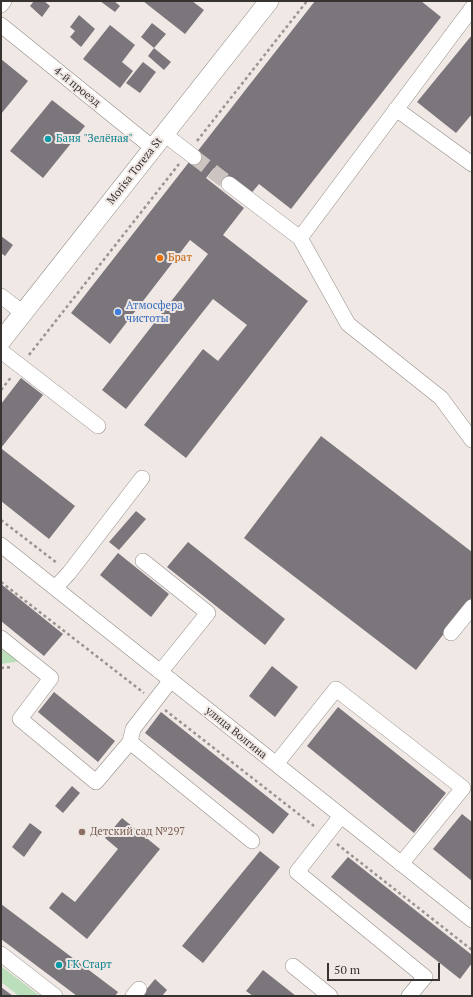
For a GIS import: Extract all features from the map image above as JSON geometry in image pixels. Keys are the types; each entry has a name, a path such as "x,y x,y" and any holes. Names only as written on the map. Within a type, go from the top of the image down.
{"main road":[{"name":"Morisa Toreza St","path":"1,341 269,1"}],"street":[{"path":"1,5 4,1"},
{"path":"300,238 472,8"},
{"name":"4-й проезд","path":"1,25 159,141 191,155"},
{"path":"396,109 472,164"},
{"path":"229,184 300,238 348,324 441,398 472,440"},
{"path":"1,296 23,313"},
{"path":"1,351 98,426"},
{"path":"56,588 142,478"},
{"name":"улица Волгина","path":"1,544 472,920"},
{"path":"1,638 51,678 20,719 96,782 130,742 133,729 154,701 165,675 166,665 208,613 143,561"},
{"path":"451,634 472,607"},
{"path":"276,764 336,689 463,788 401,864"},
{"path":"130,742 252,841"},
{"path":"341,816 297,872 425,977 409,996"},
{"path":"1,954 55,996"},
{"path":"293,966 330,996"}],"path":[{"path":"21,365 191,155 306,1"},
{"path":"1,582 472,950"}],"green space":[{"path":"1,644 21,661 1,664"},
{"path":"1,966 40,996 19,996 1,982"}],"building":[{"path":"34,1 44,1 50,6 42,17 30,6"},
{"path":"100,1 114,1 120,6 115,12"},
{"path":"143,1 192,1 204,10 185,34"},
{"path":"315,1 421,1 441,17 291,209 259,184 249,196 214,168 206,178 244,208 223,235 308,301 186,458 144,425 203,349 218,361 247,325 213,299 126,409 102,390 208,254 190,240 110,344 71,313"},
{"path":"79,15 95,29 81,47 70,37 75,31 70,27"},
{"path":"152,23 166,34 154,48 141,37"},
{"path":"110,25 135,45 122,62 133,71 120,88 83,59"},
{"path":"472,35 472,114 456,133 417,102"},
{"path":"154,48 171,62 164,70 148,56"},
{"path":"1,59 28,81 1,114"},
{"path":"143,62 156,72 140,93 126,83"},
{"name":"Баня \"Зелёная\"","path":"52,100 85,126 43,178 10,151"},
{"path":"1,236 13,245 5,256 1,253"},
{"path":"21,378 43,395 1,448 1,404"},
{"path":"321,436 472,552 472,597 416,670 244,538"},
{"path":"2,449 75,506 49,539 1,501"},
{"path":"136,511 146,519 119,550 109,542"},
{"path":"188,542 285,619 265,645 167,567"},
{"path":"118,553 169,594 151,617 100,575"},
{"path":"1,584 63,634 44,656 1,621"},
{"path":"272,666 298,687 275,717 249,696"},
{"path":"54,692 115,741 98,762 38,712"},
{"path":"338,707 446,793 414,833 307,746"},
{"path":"161,712 289,814 273,834 145,733"},
{"path":"72,786 80,793 63,813 55,806"},
{"path":"462,814 472,822 472,881 433,849"},
{"path":"122,818 160,849 87,939 49,908 62,892 75,902 118,849 105,838"},
{"path":"30,823 42,832 24,857 12,847"},
{"path":"260,851 280,867 203,963 182,946"},
{"path":"348,857 472,955 472,963 460,979 331,877"},
{"name":"ГК Старт","path":"1,904 118,992 115,996 77,996 1,939"},
{"path":"263,970 296,996 253,996 246,991"},
{"path":"155,979 167,990 162,996 141,996"},
{"path":"1,987 13,996 1,996"}],"tunnel":[{"path":"194,157 229,184"}],"place":[{"name":"Баня \"Зелёная\"","path":"48,139"},
{"name":"Брат","path":"160,258"},
{"name":"Атмосфера чистоты","path":"118,312"},
{"name":"Детский сад №297","path":"82,832"},
{"name":"ГК Старт","path":"59,965"}]}
